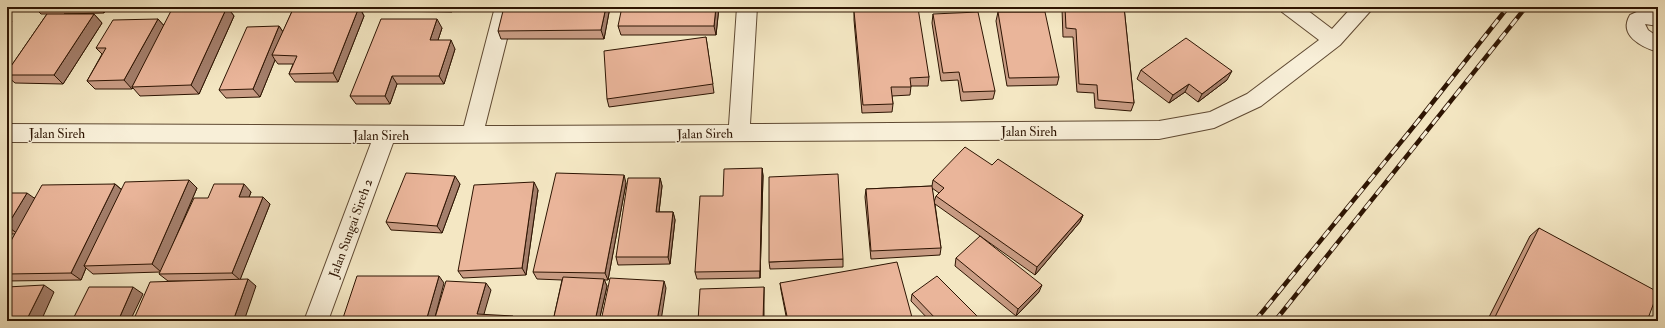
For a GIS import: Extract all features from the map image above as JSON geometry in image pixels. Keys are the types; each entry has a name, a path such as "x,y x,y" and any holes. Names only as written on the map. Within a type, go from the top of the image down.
{"street":[{"path":"472,135 505,7"},
{"path":"739,133 747,7"},
{"path":"1288,7 1333,40"},
{"name":"Jalan Sireh","path":"7,133 472,135 1159,130 1214,120 1254,100 1333,40 1364,7"},
{"path":"1658,19 1641,18 1636,20 1634,24 1635,28 1643,38 1658,45"},
{"name":"Jalan Sungai Sireh 2","path":"316,321 385,135"}],"building":[{"path":"227,7 191,85 132,87 172,9"},
{"path":"294,7 359,7 333,73 289,74 297,56 272,55"},
{"path":"504,7 606,7 601,30 498,31"},
{"path":"622,7 716,7 714,26 618,26"},
{"path":"1065,7 1124,7 1134,103 1098,100 1097,85 1079,84 1076,29 1066,28"},
{"path":"918,8 929,77 910,78 911,87 891,87 893,104 863,105 854,11"},
{"path":"978,12 995,91 963,92 959,72 943,73 933,14"},
{"path":"998,12 1045,12 1059,77 1009,78"},
{"path":"47,14 94,14 54,75 7,75 7,72"},
{"path":"158,19 124,80 87,81 106,48 96,48 113,20"},
{"path":"381,19 437,19 430,40 451,40 439,76 392,76 385,96 350,96"},
{"path":"279,26 253,89 219,90 247,27"},
{"path":"706,37 713,84 607,99 604,51"},
{"path":"1186,38 1232,71 1202,94 1189,84 1173,95 1141,70"},
{"path":"965,147 992,165 998,159 1083,215 1037,267 936,196 944,188 933,180"},
{"path":"762,168 760,271 695,272 700,196 723,196 724,169"},
{"path":"406,173 455,176 437,226 386,222"},
{"path":"556,173 624,175 605,273 533,272"},
{"path":"838,174 843,259 769,262 769,177"},
{"path":"628,178 660,178 656,212 673,212 668,257 616,257"},
{"path":"189,180 152,264 84,266 125,182"},
{"path":"534,182 522,268 458,271 474,185"},
{"path":"115,184 71,273 7,274 7,248 42,185"},
{"path":"214,184 244,184 239,197 263,197 232,273 159,274 194,198 208,198"},
{"path":"932,186 941,248 871,251 866,189"},
{"path":"7,193 27,193 7,226"},
{"path":"1539,228 1658,292 1647,321 1493,321"},
{"path":"980,236 1042,285 1018,309 956,258"},
{"path":"897,262 913,321 788,321 780,283"},
{"path":"357,276 439,276 426,321 342,321"},
{"path":"937,276 980,319 977,321 938,321 912,294"},
{"path":"563,277 604,279 595,321 553,321"},
{"path":"610,278 664,281 657,321 601,321"},
{"path":"248,279 233,321 133,321 150,282"},
{"path":"446,281 486,283 477,314 513,316 512,321 434,321"},
{"path":"44,285 26,321 7,321 7,287"},
{"path":"89,287 133,287 118,321 72,321"},
{"path":"764,287 763,321 698,321 700,289"}],"railway":[{"path":"1255,321 1414,126 1508,7"},
{"path":"1275,321 1526,7"}]}
